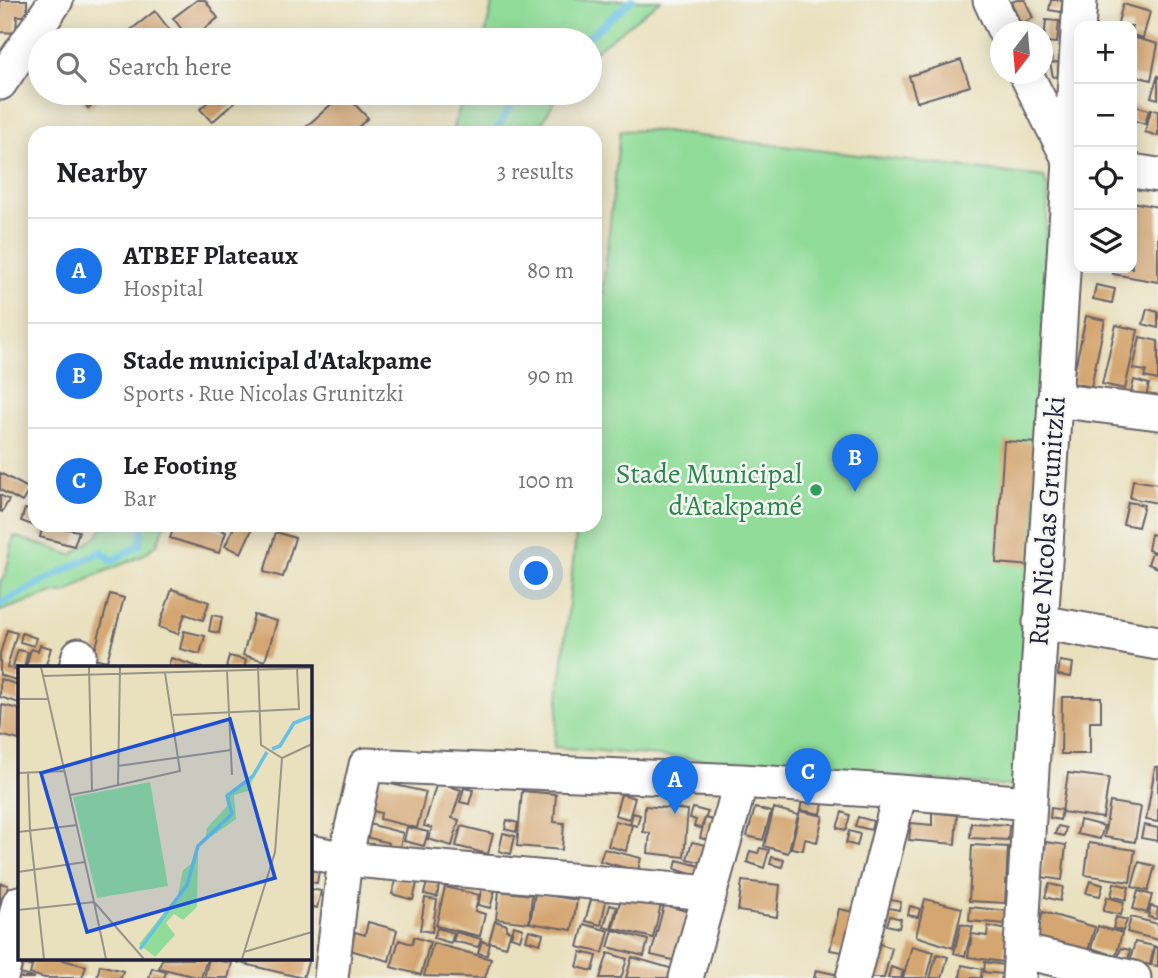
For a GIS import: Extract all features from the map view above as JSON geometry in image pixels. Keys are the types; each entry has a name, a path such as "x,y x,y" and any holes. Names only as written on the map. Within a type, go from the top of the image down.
{"street":[{"path":"36,28 55,0"},
{"path":"990,0 1000,21"},
{"name":"Rue Nicolas Grunitzki","path":"1075,147 1080,0"},
{"path":"0,83 28,41"},
{"path":"1031,84 1074,162"},
{"name":"Rue Nicolas Grunitzki","path":"1020,965 1054,400 1074,162"},
{"path":"1137,172 1158,175"},
{"path":"1054,400 1158,413"},
{"path":"1040,622 1158,643"},
{"path":"331,978 345,859 366,765 741,781 1029,803"},
{"path":"686,978 741,781"},
{"path":"853,978 900,792"},
{"path":"312,852 345,859 709,893"},
{"path":"1,978 18,907"},
{"path":"1020,965 1134,978"}],"green space":[{"path":"493,0 661,0 602,46 602,28 487,28"},
{"path":"461,105 552,105 540,126 453,126"},
{"name":"Stade Municipal d'Atakpamé","path":"647,130 1044,177 1048,191 1036,535 1018,787 554,747 576,532 602,532 602,297 620,131"},
{"path":"100,532 162,532 157,544 142,556 94,576 68,592 50,594 0,611 0,581 5,577 14,536 72,555"}],"building":[{"path":"0,0 27,0 27,16 17,16 16,33 0,32"},
{"path":"197,0 205,0 218,18 205,28 181,28 173,18"},
{"path":"1025,0 1033,18 1020,21 1011,2"},
{"path":"1051,0 1063,0 1061,12 1049,10"},
{"path":"1123,4 1150,12 1143,38 1137,36 1137,21 1118,21"},
{"path":"155,11 168,28 133,28"},
{"path":"1046,20 1059,21 1057,43 1053,43 1053,21"},
{"path":"1137,38 1158,44 1151,80 1137,76"},
{"path":"961,60 970,86 917,102 909,76"},
{"path":"1059,62 1061,76 1053,77 1053,63"},
{"path":"1158,75 1158,99 1151,97"},
{"path":"204,105 231,105 212,122 200,109"},
{"path":"330,105 356,105 368,118 359,126 307,126"},
{"path":"1137,106 1149,110 1145,124 1137,122"},
{"path":"1151,109 1158,111 1158,136 1145,132"},
{"path":"1137,203 1158,207 1158,282 1113,274 1137,273"},
{"path":"1096,285 1115,289 1112,303 1093,299"},
{"path":"1147,309 1158,312 1158,328 1143,324"},
{"path":"1086,316 1105,320 1091,387 1072,383"},
{"path":"1116,325 1138,330 1125,389 1102,384"},
{"path":"1140,337 1158,341 1158,380 1144,377 1146,371 1133,369"},
{"path":"1134,380 1149,384 1146,397 1131,393"},
{"path":"1004,441 1038,443 1031,566 996,563"},
{"path":"0,473 28,488 28,492 22,502 0,490"},
{"path":"1133,480 1158,484 1158,503 1130,498"},
{"path":"0,495 9,500 2,512 0,511"},
{"path":"1128,502 1144,505 1138,527 1123,524"},
{"path":"25,509 28,510 28,524 21,521"},
{"path":"41,532 79,532 74,546 40,537"},
{"path":"172,532 226,532 219,553 170,538"},
{"path":"232,532 251,532 241,553 225,546"},
{"path":"276,532 295,538 283,577 264,572"},
{"path":"1151,534 1158,536 1158,553 1148,550"},
{"path":"1152,552 1158,554 1158,568 1148,564"},
{"path":"172,589 209,602 203,620 185,614 178,634 159,627"},
{"path":"110,594 124,598 107,661 93,658"},
{"path":"212,615 222,617 219,633 209,631"},
{"path":"254,615 277,621 265,661 243,655"},
{"path":"7,630 17,633 7,667 18,670 18,681 0,675 0,654"},
{"path":"184,631 205,636 200,654 180,649"},
{"path":"22,633 36,638 34,646 20,642"},
{"path":"40,645 51,648 46,666 27,666 31,649 38,651"},
{"path":"18,650 28,652 24,666 13,666"},
{"path":"229,656 246,660 244,666 226,666"},
{"path":"171,658 196,666 169,666"},
{"path":"1060,661 1073,663 1071,677 1058,675"},
{"path":"0,679 18,685 18,703 0,697"},
{"path":"1062,697 1101,697 1101,722 1090,722 1090,754 1061,754"},
{"path":"2,705 18,709 18,740 0,735"},
{"path":"1155,767 1158,767 1158,822 1146,820"},
{"path":"1068,773 1109,778 1103,818 1062,812"},
{"path":"369,779 426,792 417,828 380,819 381,813 362,808"},
{"path":"437,782 461,790 452,818 459,820 452,846 428,839 432,828 424,826"},
{"path":"464,788 473,790 469,804 460,802"},
{"path":"522,791 556,794 554,822 564,823 562,850 517,846"},
{"path":"621,794 635,798 629,819 615,815"},
{"path":"803,798 823,803 821,814 800,810"},
{"path":"1110,802 1141,807 1135,842 1104,837"},
{"path":"645,806 688,810 684,857 648,853 650,833 643,832"},
{"path":"693,808 708,812 701,828 694,826 696,820 690,818"},
{"path":"755,808 771,812 763,840 747,836"},
{"path":"774,808 798,815 788,853 764,846"},
{"path":"1051,808 1062,810 1060,820 1050,818"},
{"path":"800,811 823,816 817,842 805,839 803,850 791,848"},
{"path":"842,812 850,815 846,830 837,828"},
{"path":"932,812 957,815 955,844 909,840 911,823 932,825"},
{"path":"633,813 640,815 637,826 630,824"},
{"path":"858,817 873,821 871,830 855,826"},
{"path":"705,818 717,821 712,841 700,838"},
{"path":"507,820 518,823 516,832 505,829"},
{"path":"1080,820 1104,826 1100,839 1077,834"},
{"path":"615,821 632,825 626,851 608,846"},
{"path":"971,823 1009,825 1008,840 970,838"},
{"path":"369,824 403,833 399,851 388,848 389,843 366,837"},
{"path":"1144,825 1158,828 1158,841 1141,838"},
{"path":"461,826 493,834 488,854 456,846"},
{"path":"1058,826 1066,828 1064,836 1055,834"},
{"path":"407,827 428,832 424,846 404,841"},
{"path":"849,831 860,834 857,846 846,843"},
{"path":"503,833 515,836 511,854 499,851"},
{"path":"692,842 710,846 705,863 687,859"},
{"path":"1046,842 1066,845 1062,880 1041,877"},
{"path":"1089,843 1135,850 1130,882 1085,875"},
{"path":"972,845 1008,847 1005,903 969,901"},
{"path":"760,848 769,850 764,868 747,862 750,851 758,853"},
{"path":"604,849 641,858 638,871 600,861"},
{"path":"772,857 784,860 782,867 770,864"},
{"path":"677,860 700,866 698,876 675,869"},
{"path":"1139,862 1155,866 1148,891 1132,887"},
{"path":"312,869 319,871 317,883 312,882"},
{"path":"397,877 417,883 413,900 392,894"},
{"path":"742,881 780,885 777,917 738,911"},
{"path":"1090,881 1103,885 1100,896 1086,893"},
{"path":"427,882 439,885 437,897 424,894"},
{"path":"0,883 8,885 1,915 0,915"},
{"path":"1114,883 1129,887 1126,900 1111,896"},
{"path":"1049,884 1063,887 1060,901 1045,897"},
{"path":"445,887 479,895 475,911 485,914 480,936 436,926"},
{"path":"482,887 495,890 490,908 478,905"},
{"path":"312,889 321,891 317,908 312,907"},
{"path":"499,891 532,895 529,923 496,919"},
{"path":"1138,891 1152,895 1147,913 1133,909"},
{"path":"535,893 577,900 572,930 530,923"},
{"path":"593,893 607,896 601,925 585,921"},
{"path":"622,894 661,904 653,938 613,928"},
{"path":"1107,897 1124,902 1121,915 1103,911"},
{"path":"425,898 437,900 432,932 420,930"},
{"path":"886,899 901,902 899,910 884,907"},
{"path":"925,899 962,908 953,948 916,936"},
{"path":"610,905 617,907 611,929 604,927"},
{"path":"664,905 690,912 677,961 651,955"},
{"path":"910,906 920,909 918,917 908,915"},
{"path":"1151,906 1158,908 1156,919 1148,917"},
{"path":"970,907 1008,911 1007,924 969,921"},
{"path":"839,909 854,912 847,944 844,944 842,952 830,950"},
{"path":"1043,912 1095,927 1085,960 1034,945"},
{"path":"890,916 901,919 899,928 887,925"},
{"path":"1116,917 1127,920 1123,931 1113,928"},
{"path":"1131,917 1158,924 1158,940 1127,932"},
{"path":"495,921 507,925 506,930 511,931 506,947 489,942"},
{"path":"368,922 397,930 389,961 350,950 355,932 365,935"},
{"path":"584,924 609,931 603,953 578,947"},
{"path":"961,924 973,927 965,956 954,953"},
{"path":"514,926 523,929 520,940 511,937"},
{"path":"988,926 1008,930 1003,962 968,957 972,934 987,936"},
{"path":"1098,926 1122,933 1116,956 1091,948"},
{"path":"437,928 454,933 451,943 434,938"},
{"path":"529,930 543,934 540,944 526,940"},
{"path":"613,930 648,940 644,956 608,947"},
{"path":"456,932 481,939 478,947 453,941"},
{"path":"414,937 430,942 421,975 391,967 399,940 412,944"},
{"path":"482,941 490,944 487,955 478,953"},
{"path":"1135,942 1154,946 1150,965 1130,960"},
{"path":"433,943 491,959 485,978 424,976"},
{"path":"877,943 892,948 884,978 867,978"},
{"path":"912,946 934,952 927,978 903,978"},
{"path":"1155,947 1158,947 1158,966 1151,965"},
{"path":"1121,948 1130,950 1128,960 1118,957"},
{"path":"581,952 597,956 593,971 577,967"},
{"path":"608,953 627,959 621,978 600,978"},
{"path":"937,954 948,957 942,978 930,978"},
{"path":"632,957 673,969 671,978 626,978"},
{"path":"19,960 32,960 30,966 23,964 20,974 34,978 11,978"},
{"path":"34,960 63,960 86,966 82,978 45,978 30,974"},
{"path":"162,960 207,960 201,978 159,968"},
{"path":"209,960 232,963 228,978 204,978"},
{"path":"236,960 309,960 303,978"},
{"path":"985,962 1004,965 1002,974 984,972"},
{"path":"100,965 123,971 121,978 97,978"},
{"path":"962,965 982,969 981,978 960,978"},
{"path":"891,967 903,971 901,978 888,978"},
{"path":"152,968 166,972 164,978 149,978"},
{"path":"816,970 839,975 838,978 814,978"}],"waterway":[{"path":"599,28 632,0"},
{"path":"498,126 512,105"},
{"path":"0,604 102,551 112,561 139,545 142,532"}],"place":[{"name":"Stade Municipal d'Atakpamé","path":"816,490"},
{"name":"Stade municipal d'Atakpame","path":"855,492"},
{"name":"Le Footing","path":"808,806"},
{"name":"ATBEF Plateaux","path":"675,814"}]}
